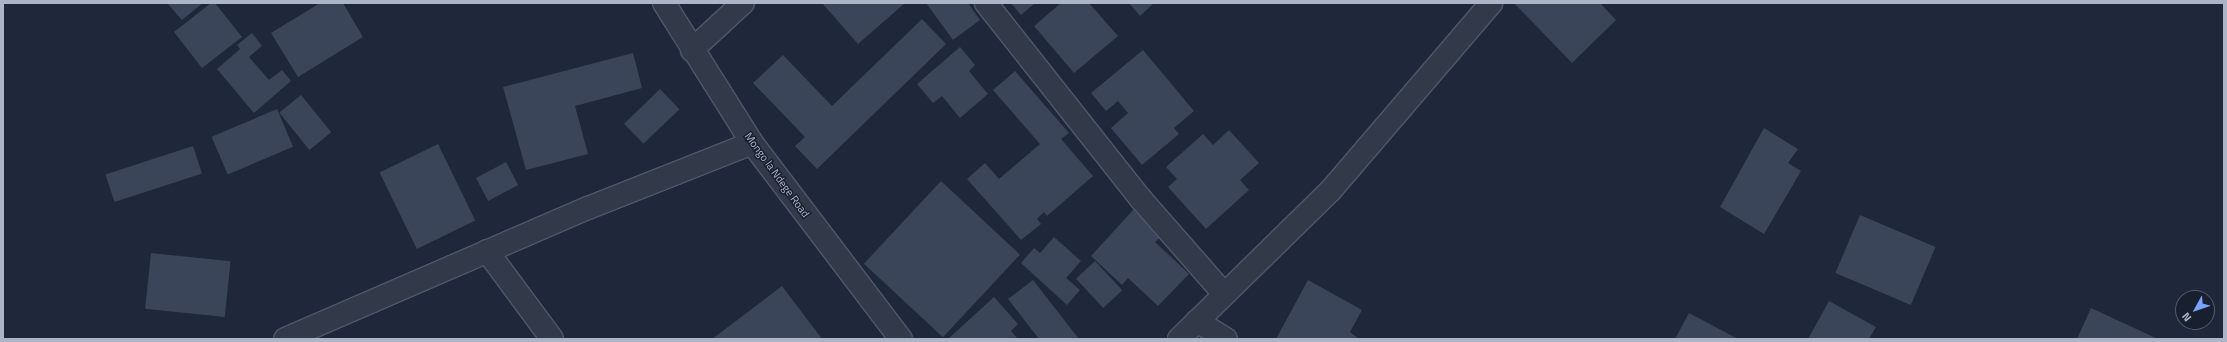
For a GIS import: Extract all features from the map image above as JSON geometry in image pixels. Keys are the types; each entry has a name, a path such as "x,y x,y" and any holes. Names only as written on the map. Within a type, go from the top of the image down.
{"street":[{"name":"Mongo la Ndege Road","path":"664,3 692,50 752,143 901,339"},
{"path":"692,50 743,3"},
{"path":"986,3 1136,192 1224,294"},
{"path":"1179,339 1331,190 1491,3"},
{"path":"285,339 487,251 752,143"},
{"path":"487,251 552,339"},
{"path":"1197,321 1226,339"}],"building":[{"path":"167,3 203,3 182,20"},
{"path":"211,3 215,3 242,37 202,68 174,32"},
{"path":"320,3 343,3 363,37 298,77 271,33"},
{"path":"822,3 905,3 858,44"},
{"path":"926,3 968,3 980,20 953,40"},
{"path":"1011,3 1035,3 1021,15"},
{"path":"1061,3 1089,3 1118,36 1074,73 1034,26"},
{"path":"1129,3 1154,3 1140,16"},
{"path":"1514,3 1600,3 1616,20 1572,63"},
{"path":"922,19 946,44 817,169 795,146 805,137 753,83 783,55 832,106"},
{"path":"252,33 262,46 249,57 269,80 282,70 291,81 254,113 217,69 240,49 237,45"},
{"path":"960,47 975,65 969,71 988,94 960,118 942,96 933,103 917,84"},
{"path":"1143,50 1194,111 1174,128 1179,134 1142,165 1111,128 1128,113 1118,101 1106,111 1091,93"},
{"path":"633,53 642,88 575,106 588,154 526,170 503,87"},
{"path":"1015,71 1069,133 1061,139 1093,176 1047,216 1044,212 1037,219 1041,224 1021,240 967,179 985,163 999,179 1040,144 993,90"},
{"path":"660,89 679,109 643,144 624,124"},
{"path":"301,95 331,132 309,150 279,113"},
{"path":"277,109 293,147 228,174 212,137"},
{"path":"1764,128 1798,149 1788,163 1801,171 1764,234 1720,207"},
{"path":"1229,130 1259,163 1240,180 1249,190 1206,229 1168,187 1177,179 1166,167 1203,134 1213,145"},
{"path":"438,144 475,220 417,249 380,172"},
{"path":"193,146 202,174 114,202 106,174"},
{"path":"506,162 518,185 488,201 476,178"},
{"path":"941,181 1020,255 943,337 864,264"},
{"path":"1134,209 1162,236 1155,242 1189,274 1158,306 1128,278 1122,285 1091,256"},
{"path":"1860,215 1935,247 1911,305 1835,273"},
{"path":"1054,237 1081,261 1066,278 1080,290 1067,305 1021,263 1034,248 1040,253"},
{"path":"151,253 231,261 225,317 145,309"},
{"path":"1095,261 1122,290 1103,308 1076,279"},
{"path":"1033,280 1079,339 1039,339 1008,299"},
{"path":"1308,280 1362,310 1350,332 1359,339 1276,339"},
{"path":"782,286 822,339 712,339"},
{"path":"994,297 1018,324 1011,331 1018,339 948,339"},
{"path":"1829,301 1876,327 1869,339 1808,339"},
{"path":"2091,308 2158,339 2077,339"},
{"path":"1689,313 1738,339 1675,339"}]}
